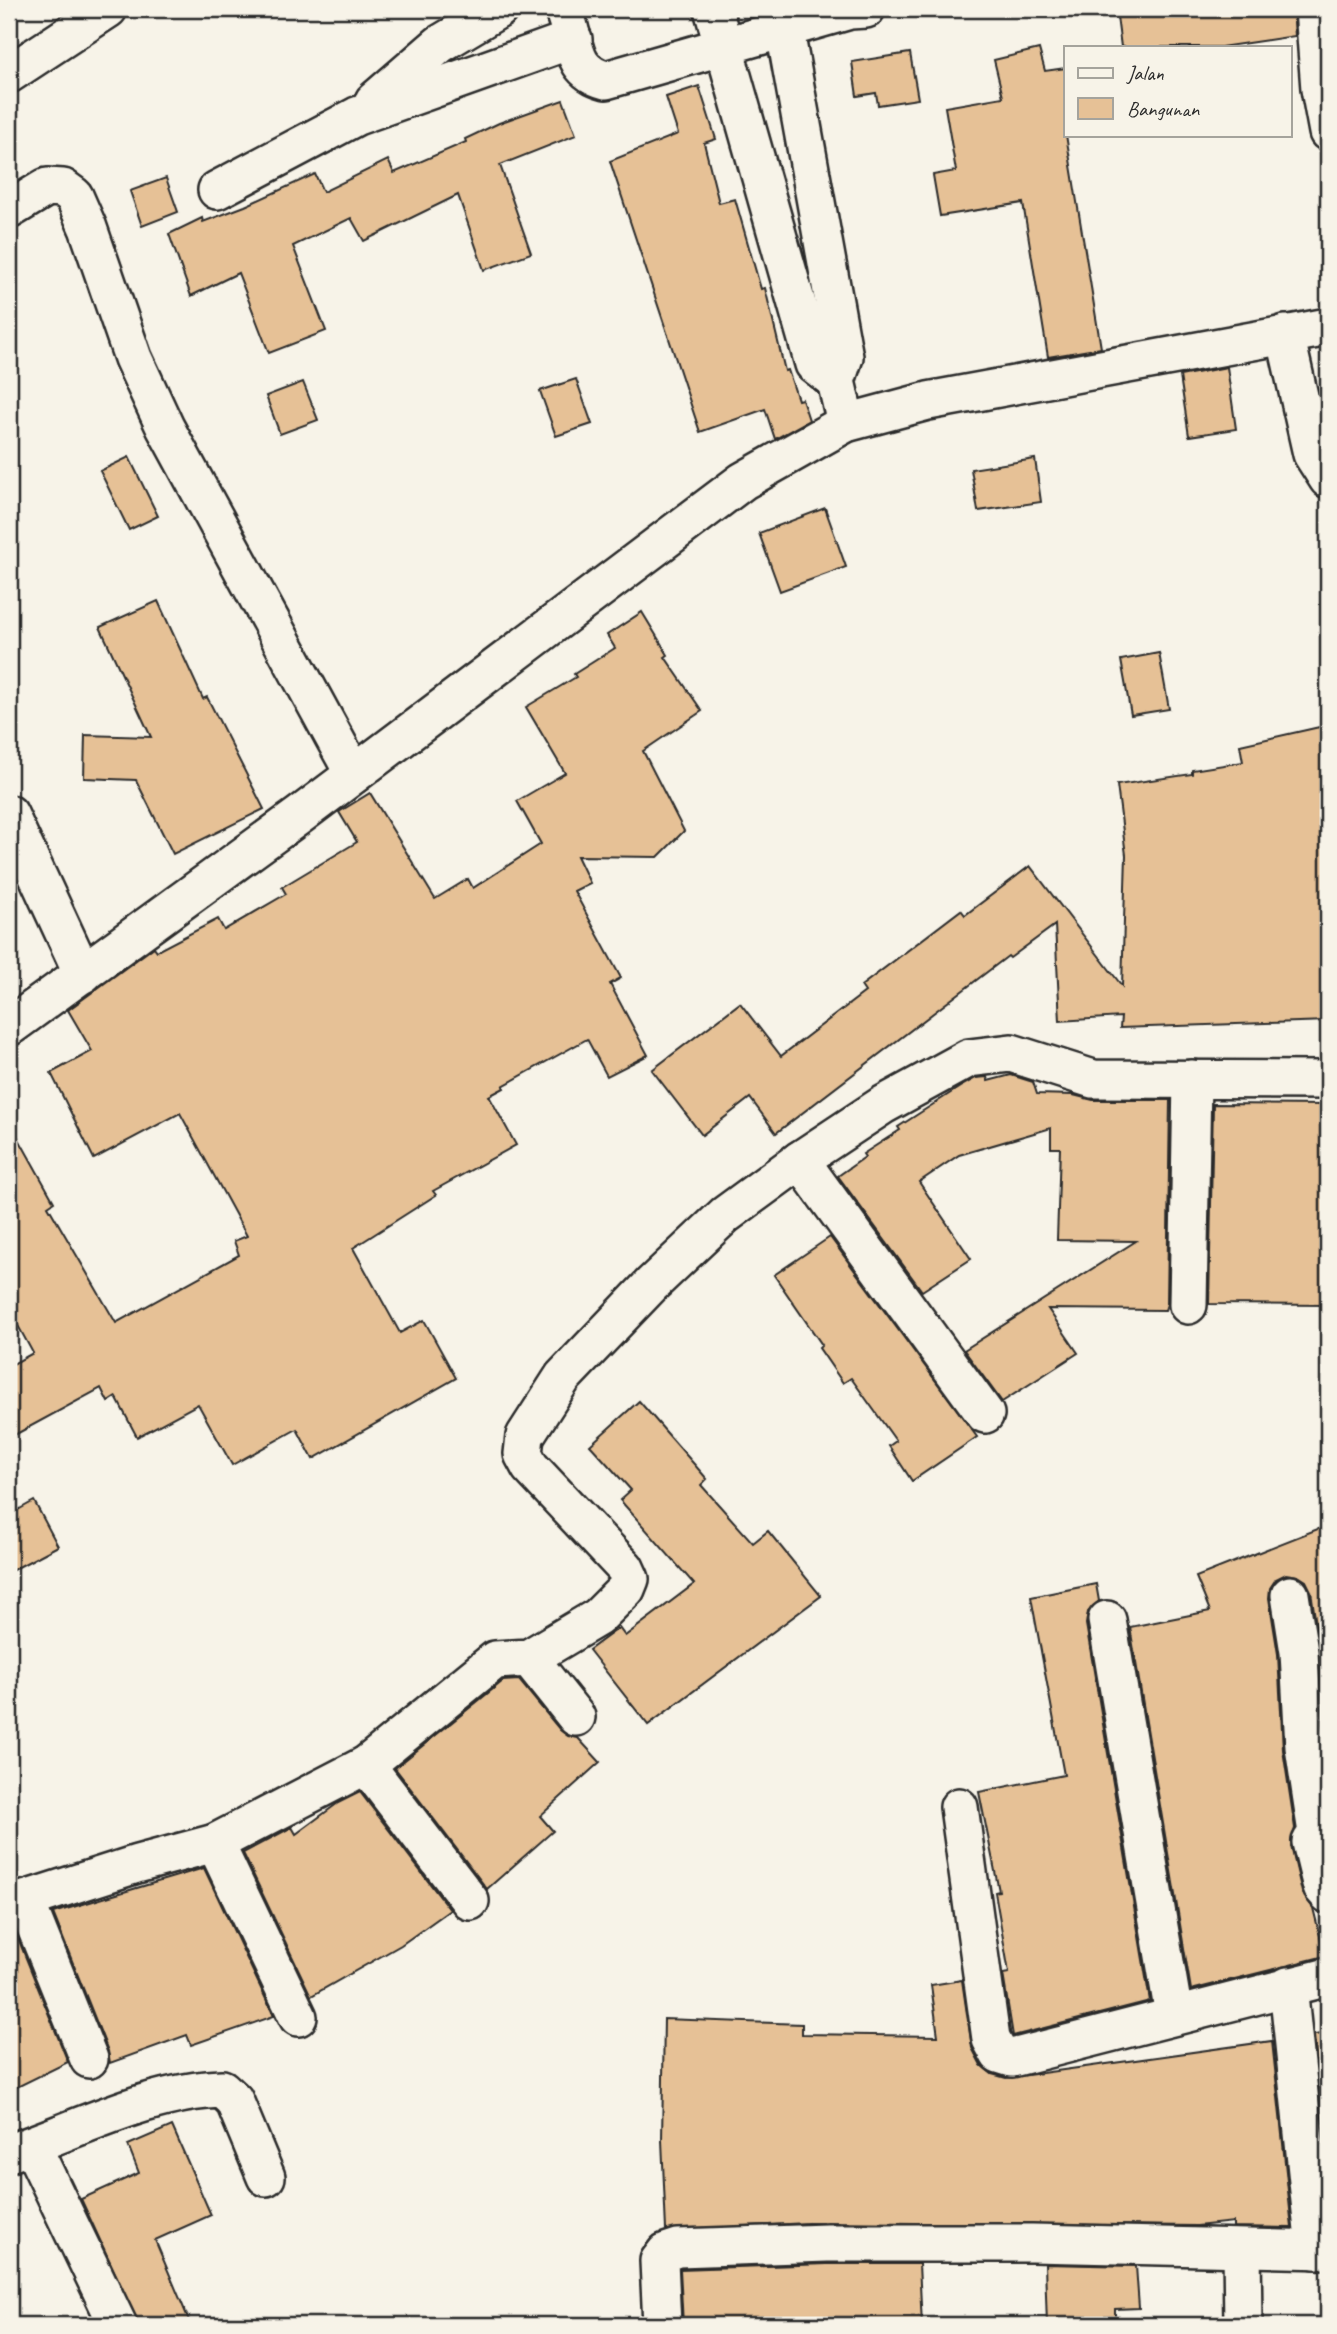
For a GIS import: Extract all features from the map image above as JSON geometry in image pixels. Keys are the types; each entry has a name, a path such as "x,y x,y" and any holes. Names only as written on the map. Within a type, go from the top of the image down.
{"street":[{"path":"9,74 108,9"},
{"path":"357,116 440,44 499,9"},
{"path":"713,9 814,364 836,381"},
{"path":"216,190 357,116 568,24 580,66 587,74 606,80 786,31 850,10 866,9"},
{"path":"1314,9 1320,89 1328,132"},
{"path":"786,31 844,357 836,381 846,423"},
{"path":"9,210 47,187 63,188 74,196 88,228 133,358 165,427 354,774"},
{"path":"9,1027 354,774 743,481 846,423 928,401 1328,327"},
{"path":"1285,334 1312,454 1328,479"},
{"path":"9,814 83,974"},
{"path":"89,2059 17,1903 215,1843 366,1765 495,1660 528,1658 598,1617 626,1589 630,1579 625,1568 530,1467 523,1454 525,1436 563,1377 652,1284 725,1215 800,1160 883,1105 969,1058 1011,1053 1093,1079 1328,1080"},
{"path":"1188,1305 1192,1079"},
{"path":"800,1160 985,1414"},
{"path":"1290,1595 1299,1652 1304,1747 1317,1833 1311,1842 1322,1887 1328,1894"},
{"path":"1107,1620 1174,2015"},
{"path":"528,1658 576,1717"},
{"path":"366,1765 470,1901"},
{"path":"959,1807 991,2039 999,2054 1012,2058 1328,1977"},
{"path":"215,1843 298,2017"},
{"path":"662,2325 659,2261 666,2252 678,2248 827,2243 1032,2243 1322,2250 1288,1986"},
{"path":"118,2325 20,2149 132,2108 199,2090 222,2089 234,2100 267,2177"},
{"path":"1242,2249 1243,2325"}],"building":[{"path":"1116,9 1293,9 1295,36 1228,46 1121,46"},
{"path":"1039,49 1045,71 1064,68 1064,136 1066,136 1101,348 1048,357 1023,203 940,216 933,175 956,171 945,107 1003,97 994,60"},
{"path":"910,53 918,99 878,105 876,93 857,96 852,62"},
{"path":"699,86 716,139 704,143 719,203 735,199 761,289 765,288 785,371 788,370 798,400 802,399 809,420 775,439 765,409 700,432 610,161 678,134 666,97"},
{"path":"563,100 576,135 500,165 531,253 484,270 458,195 364,241 351,218 293,246 326,331 269,353 238,273 191,296 169,234 202,218 203,222 245,206 315,174 323,192 388,160 394,173 466,142 465,139 499,123"},
{"path":"166,178 178,212 142,226 130,191"},
{"path":"1227,367 1236,429 1189,436 1180,376"},
{"path":"576,379 592,424 556,436 540,391"},
{"path":"303,382 318,420 280,434 266,396"},
{"path":"129,457 158,516 129,530 100,471"},
{"path":"1035,459 1041,502 978,511 971,469"},
{"path":"825,508 846,567 780,591 759,533"},
{"path":"158,601 203,699 207,697 264,809 173,854 136,780 84,778 85,735 151,737 100,627"},
{"path":"642,612 668,655 665,657 702,711 643,751 684,831 658,857 577,856 590,883 574,891 621,978 610,984 648,1055 607,1076 587,1039 503,1086 504,1088 489,1096 516,1145 433,1191 436,1195 353,1248 400,1333 424,1320 456,1378 313,1459 297,1429 232,1465 198,1404 137,1437 116,1397 108,1402 101,1388 9,1438 9,1366 33,1353 9,1309 9,1121 54,1202 48,1206 116,1323 239,1255 234,1241 247,1236 180,1113 94,1159 51,1073 92,1051 68,1010 154,947 157,951 218,919 224,930 286,894 282,887 357,842 339,812 370,793 435,899 468,879 473,888 541,844 517,801 565,773 526,707 576,677 574,674 615,648 607,635"},
{"path":"1159,653 1169,709 1131,715 1121,660"},
{"path":"1324,726 1328,747 1328,1021 1120,1028 1121,1017 1060,1021 1055,925 1010,958 1008,956 776,1133 750,1098 702,1135 652,1070 740,1003 781,1056 865,992 861,986 961,910 965,915 1030,866 1122,986 1126,855 1117,785 1192,774 1192,770 1243,762 1240,745"},
{"path":"1011,1075 1033,1082 1037,1094 1073,1095 1093,1100 1170,1100 1167,1304 1165,1310 1048,1309 1078,1353 1002,1402 964,1350 1136,1241 1057,1240 1060,1148 1051,1148 1051,1128 959,1155 919,1182 971,1259 922,1291 838,1176 865,1157 863,1154 900,1130 898,1127 960,1087 976,1078 987,1077 988,1081"},
{"path":"1213,1104 1328,1105 1328,1305 1209,1304"},
{"path":"830,1237 977,1437 912,1481 889,1446 896,1441 851,1378 843,1383 819,1348 822,1345 774,1275"},
{"path":"639,1401 707,1479 701,1485 753,1543 768,1531 821,1596 648,1725 589,1650 619,1628 625,1636 694,1584 620,1500 631,1490 590,1445"},
{"path":"34,1501 58,1546 9,1572 9,1515"},
{"path":"1328,1525 1328,1767 1320,1651 1311,1591 1306,1581 1286,1574 1276,1579 1270,1588 1269,1598 1278,1654 1283,1750 1295,1828 1291,1846 1302,1892 1313,1908 1325,1956 1191,1990 1130,1627 1210,1611 1196,1577"},
{"path":"1096,1584 1099,1601 1088,1612 1086,1624 1150,2001 1013,2036 1003,1974 1009,1973 995,1892 999,1891 979,1792 1064,1775 1031,1597"},
{"path":"519,1680 560,1730 568,1736 578,1738 600,1762 540,1816 553,1831 487,1889 395,1768 503,1681"},
{"path":"360,1792 450,1910 401,1945 311,1996 243,1853 292,1827 296,1834 338,1803"},
{"path":"204,1868 274,2016 191,2045 187,2035 110,2063 108,2051 53,1913"},
{"path":"13,1926 68,2062 9,2091 9,1927"},
{"path":"962,1980 972,2048 981,2065 992,2074 1006,2078 1272,2041 1292,2228 1233,2227 1233,2222 1197,2226 827,2222 666,2230 662,2140 664,2019 802,2024 802,2034 938,2036 931,1985"},
{"path":"1328,2033 1328,2151 1326,2151 1314,2035"},
{"path":"172,2126 211,2215 155,2240 191,2325 139,2325 81,2199 139,2173 128,2145"},
{"path":"919,2264 922,2325 683,2325 680,2269"},
{"path":"1045,2264 1136,2266 1139,2308 1115,2309 1115,2325 1047,2325"}]}
